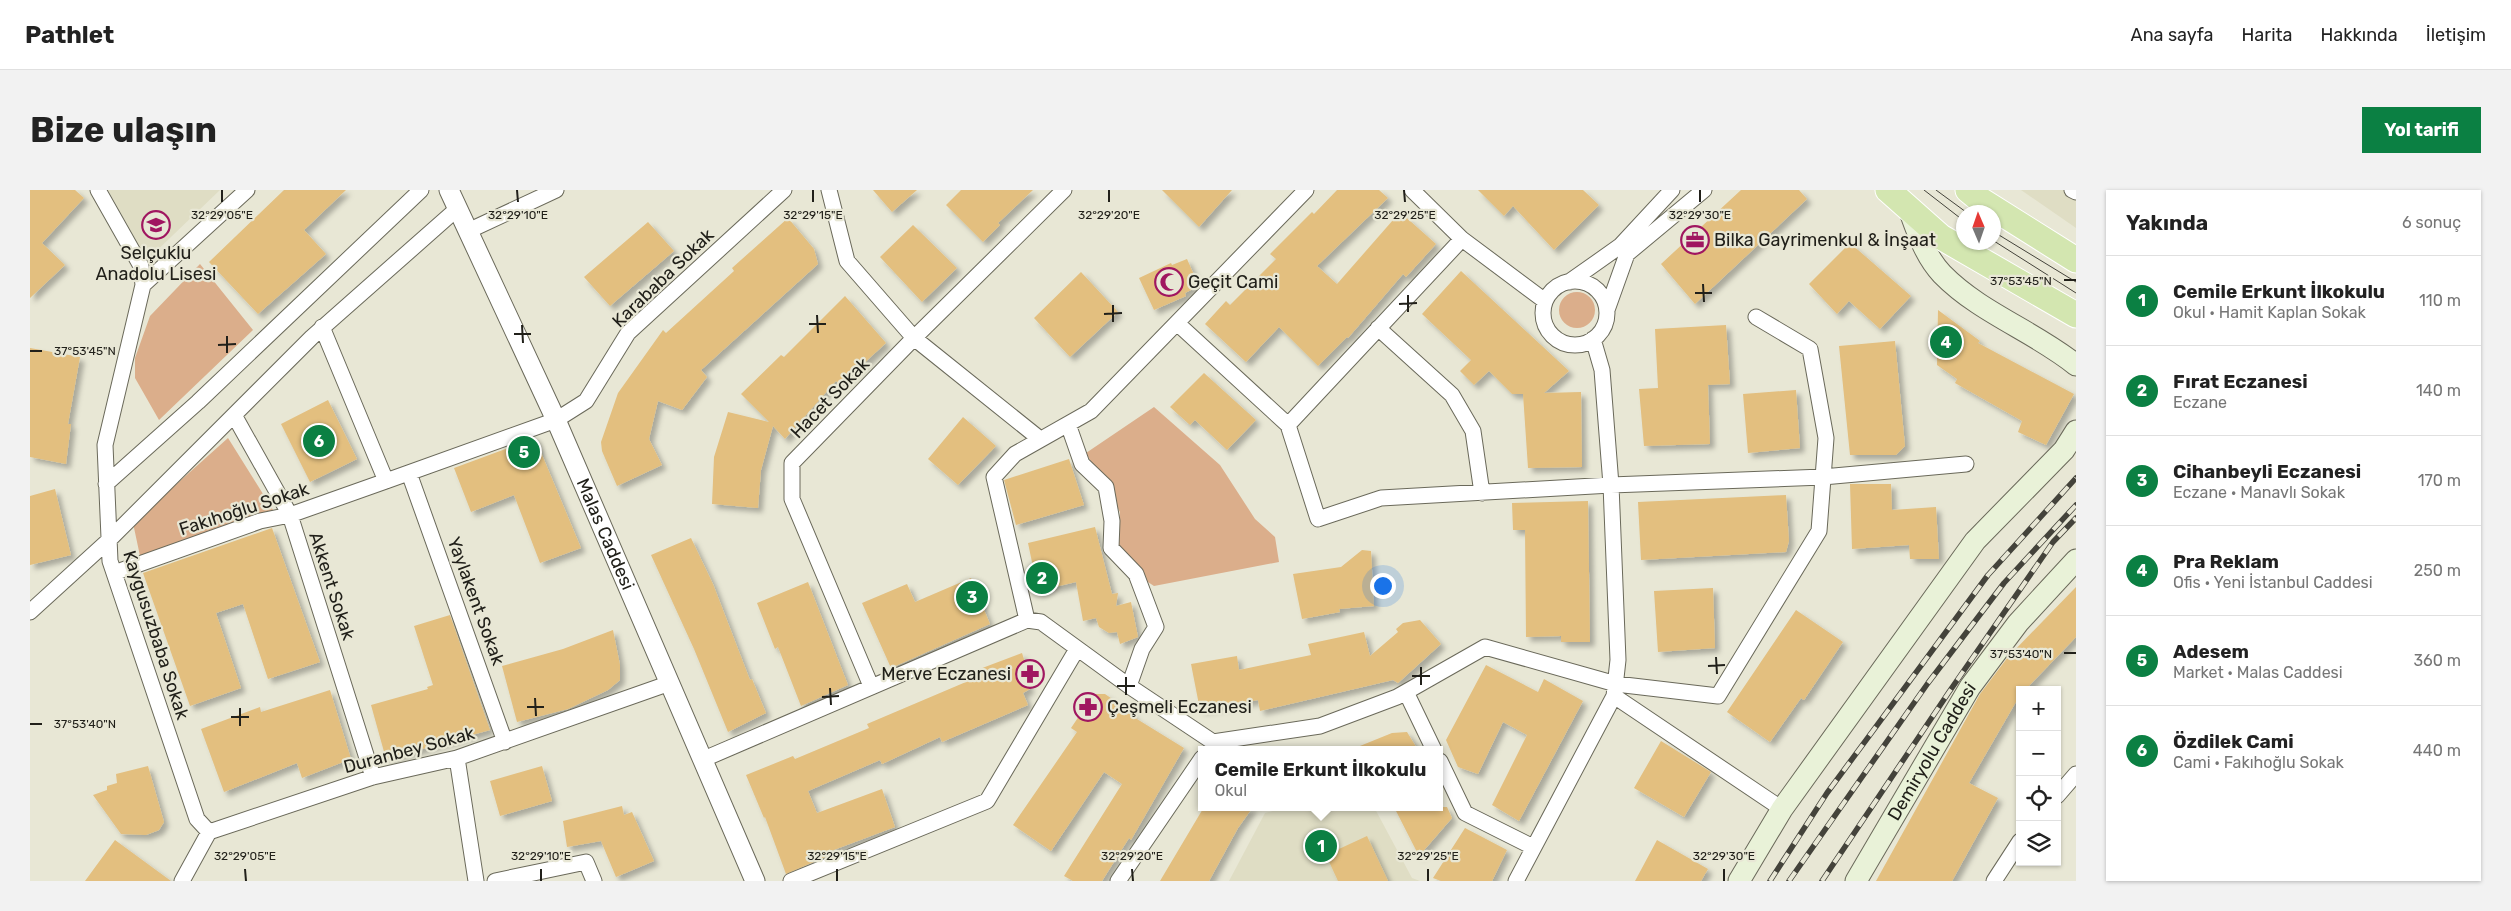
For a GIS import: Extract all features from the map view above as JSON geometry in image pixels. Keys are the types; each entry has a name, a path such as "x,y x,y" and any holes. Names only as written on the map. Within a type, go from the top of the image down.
{"main road":[{"path":"1888,190 1941,237 2076,315"},
{"path":"1968,190 1979,199 2076,260"},
{"path":"1909,209 1922,242 1941,273 1977,302 2054,347 2076,365"},
{"path":"1739,881 1782,809 1975,541 2064,450 2076,431"},
{"name":"Demiryolu Caddesi","path":"1856,881 1970,687 2018,623 2076,560"}],"street":[{"path":"98,190 141,266 143,286"},
{"path":"143,286 247,190"},
{"path":"106,484 198,402 421,190"},
{"name":"Malas Caddesi","path":"449,190 556,420 704,759 755,881"},
{"path":"468,231 556,190"},
{"name":"Karababa Sokak","path":"409,473 556,420 586,400 628,333 784,190"},
{"path":"829,190 847,261 914,338 1040,440"},
{"name":"Hacet Sokak","path":"871,686 792,499 792,464 914,338 1064,190"},
{"path":"1027,620 994,477 1015,454 1091,411 1178,324 1306,190"},
{"path":"1412,190 1462,239 1545,301"},
{"path":"1569,282 1620,246 1672,190"},
{"path":"1607,310 1598,292 1591,285 1569,282 1559,285 1550,292 1545,301 1544,323 1557,340 1568,344 1578,345 1593,338 1602,329 1627,254 1704,190"},
{"path":"2072,190 2076,192"},
{"path":"30,612 109,540 322,327 458,208"},
{"path":"1288,425 1462,239"},
{"name":"Kaygusuzbaba Sokak","path":"143,286 105,445 110,561 197,819 210,832"},
{"path":"704,759 1027,620 1042,622 1211,746 1320,726 1406,692 1485,647 1615,690 1718,696 1819,531 1826,438 1810,350 1756,317"},
{"path":"1178,324 1288,425 1318,519 1381,498 1611,485 1823,477 1966,464"},
{"path":"322,327 386,481"},
{"path":"1378,328 1452,395 1473,431 1482,492"},
{"path":"1516,881 1615,690 1618,660 1611,485 1602,370 1593,338"},
{"name":"Akkent Sokak","path":"234,415 290,515 373,777"},
{"path":"1068,424 1082,464 1106,487 1112,520 1112,548 1136,574 1156,627 1142,649 1129,686"},
{"name":"Fakıhoğlu Sokak","path":"114,573 260,521 290,515 409,473"},
{"name":"Yaylakent Sokak","path":"409,473 477,658 505,742"},
{"path":"791,881 988,801 1077,648"},
{"name":"Duranbey Sokak","path":"210,832 373,777 457,758 670,683"},
{"path":"1615,690 1782,809"},
{"path":"1406,692 1432,746"},
{"path":"457,758 476,881"},
{"path":"1118,881 1198,764"},
{"path":"1443,767 1465,813 1533,848"},
{"path":"2061,791 2076,774"},
{"path":"182,881 210,832"},
{"path":"1994,881 2016,847"},
{"path":"496,881 586,862 594,881"}],"shaded area":[{"name":"Selçuklu Anadolu Lisesi","path":"108,190 220,190 147,260"},
{"path":"2021,190 2076,190 2076,228"},
{"path":"200,264 253,330 159,420 135,378 135,358 150,316"},
{"path":"1577,292 1584,293 1590,297 1594,303 1594,317 1590,323 1584,327 1577,328 1570,327 1564,323 1560,317 1559,310 1560,303 1564,297 1570,293"},
{"path":"1154,407 1220,465 1255,519 1275,537 1279,562 1154,586 1125,567 1119,546 1120,512 1086,453"},
{"path":"228,438 273,510 140,556 133,523"},
{"path":"1273,811 1376,811 1412,878 1420,881 1229,881 1265,813"}],"building":[{"path":"30,190 75,190 84,198 42,243 65,265 30,298"},
{"path":"284,190 346,190 304,230 326,254 258,314 209,262"},
{"path":"873,190 917,190 892,212"},
{"path":"961,190 1033,190 998,223 1000,225 983,242 946,205"},
{"path":"1162,190 1232,190 1199,227"},
{"path":"1337,190 1379,190 1388,198 1317,266 1337,284 1400,212 1436,244 1406,277 1403,274 1348,338 1318,366 1279,327 1246,362 1205,324 1226,301 1230,305 1276,259 1270,254"},
{"path":"1478,190 1583,190 1599,205 1554,250 1513,206 1504,216"},
{"path":"1741,190 1799,190 1807,199 1695,304 1661,264"},
{"path":"788,218 814,249 818,264 701,370 707,377 682,410 658,401 649,439 662,465 617,486 602,451 601,442 618,393 663,330 666,333 734,271 732,268"},
{"path":"648,222 674,251 610,306 584,277"},
{"path":"913,225 957,268 922,302 880,257"},
{"path":"1850,243 1911,296 1880,329 1849,301 1837,314 1809,284"},
{"name":"Geçit Cami","path":"1187,259 1199,286 1185,293 1186,296 1154,310 1139,278 1171,263 1172,265"},
{"path":"1461,271 1569,371 1544,393 1581,392 1582,467 1528,468 1523,394 1512,394 1489,371 1474,385 1460,371 1471,360 1422,314"},
{"path":"1081,272 1118,312 1070,357 1034,318"},
{"path":"845,296 886,343 840,385 836,381 785,439 773,426 761,470 758,508 712,504 714,457 728,412 769,422 741,394 781,355 784,357"},
{"path":"1938,310 1980,341 1978,343 2074,394 2046,445 2018,432 2022,421 1955,383 1957,379 1937,365"},
{"path":"1726,325 1730,384 1708,385 1710,444 1644,446 1639,389 1658,388 1655,329"},
{"path":"1895,341 1905,446 1896,455 1850,455 1839,346"},
{"path":"30,348 80,357 68,424 71,424 66,464 30,457"},
{"path":"1204,373 1256,420 1227,450 1195,420 1190,425 1170,407"},
{"path":"1796,390 1800,448 1748,453 1743,394"},
{"path":"328,400 357,459 310,482 281,424"},
{"path":"963,417 996,446 958,485 928,459"},
{"path":"535,438 581,548 540,563 514,495 471,512 454,468"},
{"path":"1069,459 1084,505 1016,525 1004,480"},
{"path":"1850,484 1891,484 1892,510 1936,507 1939,559 1910,559 1909,545 1852,549"},
{"path":"55,489 71,555 30,565 30,496"},
{"path":"1786,495 1789,541 1786,552 1641,560 1638,502"},
{"path":"1588,501 1590,642 1561,642 1561,636 1526,637 1525,530 1513,530 1512,503"},
{"path":"1095,527 1112,594 1118,593 1116,606 1131,602 1138,637 1120,644 1117,632 1109,633 1099,627 1096,618 1083,621 1076,582 1038,591 1028,543"},
{"path":"272,528 320,662 268,679 243,604 216,613 241,688 190,706 143,573"},
{"path":"691,538 713,584 750,680 752,679 766,713 728,732 694,649 651,555"},
{"path":"1362,550 1371,551 1374,606 1339,609 1340,612 1302,619 1293,574 1341,567"},
{"path":"971,578 990,624 891,668 862,603 907,584 915,602"},
{"path":"808,582 848,685 801,706 778,647 775,649 757,603"},
{"path":"2076,587 2076,637 2029,686 2016,686 2016,702 1969,783 1998,798 1952,881 1876,881 1980,694 2008,657"},
{"path":"1713,588 1715,648 1658,652 1654,591"},
{"path":"1796,610 1843,642 1804,700 1801,698 1770,742 1727,712"},
{"path":"450,615 490,730 386,759 371,705 428,689 427,687 433,685 414,626"},
{"path":"1420,620 1441,644 1398,683 1393,680 1260,711 1258,700 1200,710 1191,664 1237,656 1239,670 1311,655 1308,644 1364,632 1370,656 1398,632 1396,629 1403,623"},
{"path":"613,630 620,665 620,680 608,690 568,709 517,722 502,666 563,649"},
{"path":"1022,653 1028,672 1024,674 1030,689 1023,693 1028,705 942,742 940,737 882,764 880,760 808,791 817,813 882,789 895,827 831,851 832,854 786,874 765,817 746,775 793,756 795,759 869,728 867,724 980,676 977,670"},
{"path":"1486,665 1538,692 1544,679 1583,701 1519,821 1492,805 1527,735 1503,722 1478,774 1458,767 1446,740"},
{"path":"330,690 351,759 302,778 297,763 224,792 201,729 260,707 261,712"},
{"path":"1094,694 1105,694 1134,714 1132,716 1184,748 1131,840 1129,838 1102,881 1073,881 1064,876 1122,784 1104,772 1051,851 1013,825 1077,732 1071,728"},
{"path":"1407,732 1416,746 1360,746 1392,733"},
{"path":"1661,741 1711,772 1684,817 1634,788"},
{"path":"148,766 164,822 159,830 146,835 121,834 93,795 107,790 107,786 117,783 116,774"},
{"path":"542,766 552,801 500,816 490,781"},
{"path":"622,806 624,815 632,812 654,861 616,877 601,841 567,847 563,821"},
{"path":"1443,807 1447,807 1452,818 1419,856 1396,811 1443,811"},
{"path":"1202,811 1250,811 1238,828 1209,881 1160,881"},
{"path":"1465,828 1507,850 1492,881 1441,881 1433,878"},
{"path":"1367,836 1388,881 1338,881 1326,855"},
{"path":"115,840 171,881 85,881"},
{"path":"1657,840 1708,869 1701,881 1635,881"}],"tram line":[{"path":"1924,190 1956,215"},
{"path":"1936,190 1956,205"},
{"path":"2001,236 2076,282"},
{"path":"2001,245 2076,293"}],"railway":[{"path":"1770,881 1827,793 1988,575 2076,478"},
{"path":"1789,881 1928,683 2004,583 2076,505"},
{"path":"1822,881 2053,542 2076,518"}],"place":[{"name":"Selçuklu Anadolu Lisesi","path":"156,225"},
{"name":"Bilka Gayrimenkul & İnşaat","path":"1695,240"},
{"name":"Geçit Cami","path":"1169,282"},
{"name":"Pra Reklam","path":"1946,342"},
{"name":"Özdilek Cami","path":"319,441"},
{"name":"Adesem","path":"524,452"},
{"name":"Fırat Eczanesi","path":"1042,578"},
{"name":"Cihanbeyli Eczanesi","path":"972,597"},
{"name":"Merve Eczanesi","path":"1030,674"},
{"name":"Çeşmeli Eczanesi","path":"1088,707"},
{"name":"Cemile Erkunt İlkokulu","path":"1321,846"}]}
